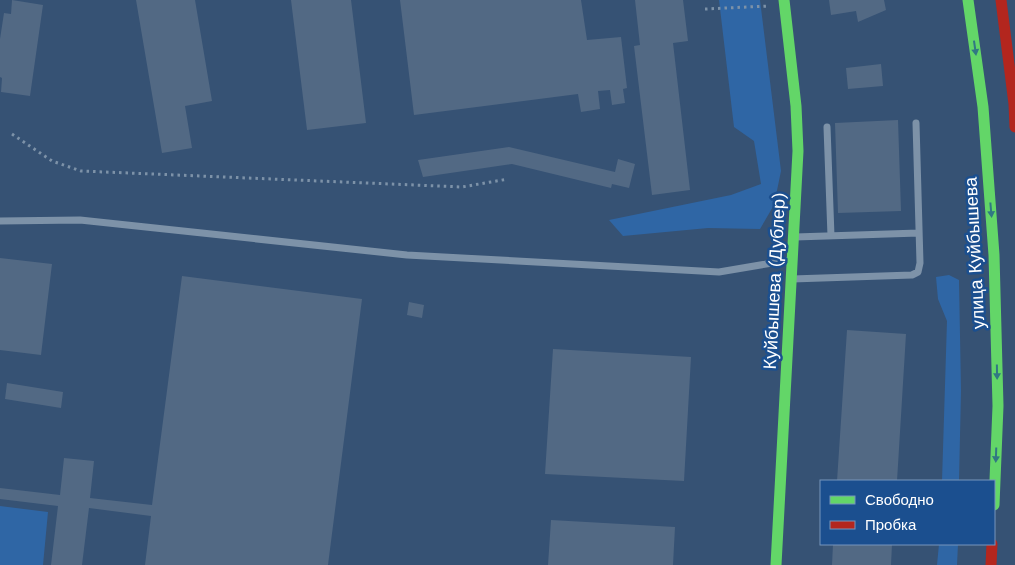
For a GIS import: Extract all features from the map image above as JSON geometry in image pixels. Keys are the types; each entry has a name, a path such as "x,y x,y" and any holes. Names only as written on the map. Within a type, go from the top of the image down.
{"main road":[{"name":"улица Куйбышева","path":"968,0 983,107 994,255 998,406 995,480"},
{"path":"1001,0 1014,104 1015,127"},
{"name":"Куйбышева (Дублер)","path":"776,565 798,151 796,106 784,2"},
{"path":"991,565 992,545"}],"lane":[{"path":"791,279 912,275 918,272 920,263 920,233 916,123"},
{"path":"827,127 831,236"},
{"path":"0,221 80,220 407,255 719,272 792,260"},
{"path":"794,237 920,233"}],"path":[{"path":"705,9 784,2"},
{"path":"12,134 52,161 81,171 462,187 508,179"}],"shaded area":[{"path":"719,0 760,0 781,171 774,205 760,229 708,228 623,236 609,220 731,195 761,184 754,141 734,127"},
{"path":"949,275 959,280 961,391 959,480 942,480 947,321 938,299 936,277"},
{"path":"0,506 48,512 43,565 0,565"},
{"path":"939,545 958,545 957,565 937,565"}],"building":[{"path":"12,0 43,5 30,96 1,92 0,39 4,13 11,14"},
{"path":"136,0 195,0 212,101 185,106 192,148 162,153"},
{"path":"291,0 351,0 366,123 307,130"},
{"path":"400,0 581,0 587,40 621,37 627,88 623,89 625,103 612,105 610,90 598,91 600,109 581,112 578,94 414,115"},
{"path":"635,0 683,0 688,41 673,43 690,190 652,195 634,46 640,45"},
{"path":"829,0 884,0 886,10 858,22 856,11 831,15"},
{"path":"881,64 883,86 848,89 846,68"},
{"path":"898,120 901,211 838,213 835,123"},
{"path":"509,147 615,172 618,159 635,164 629,188 612,184 611,188 512,164 423,177 418,160"},
{"path":"0,258 52,264 41,355 0,350"},
{"path":"182,276 362,299 328,565 145,565 151,516 89,508 82,565 51,565 58,506 0,499 0,488 60,495 64,458 94,461 90,498 152,505"},
{"path":"409,302 424,305 422,318 407,315"},
{"path":"847,330 906,334 897,480 837,480"},
{"path":"553,349 691,357 684,481 545,474"},
{"path":"7,383 63,392 61,408 5,399"},
{"path":"551,520 675,527 673,565 548,565"},
{"path":"833,545 892,545 891,565 832,565"}],"traffic: fast":[{"path":"776,565 798,151 796,106 784,0"},
{"path":"968,0 983,107 994,255 998,406 995,480"}],"traffic: jam":[{"path":"1001,0 1014,104 1015,127"},
{"path":"991,565 992,545"}]}
